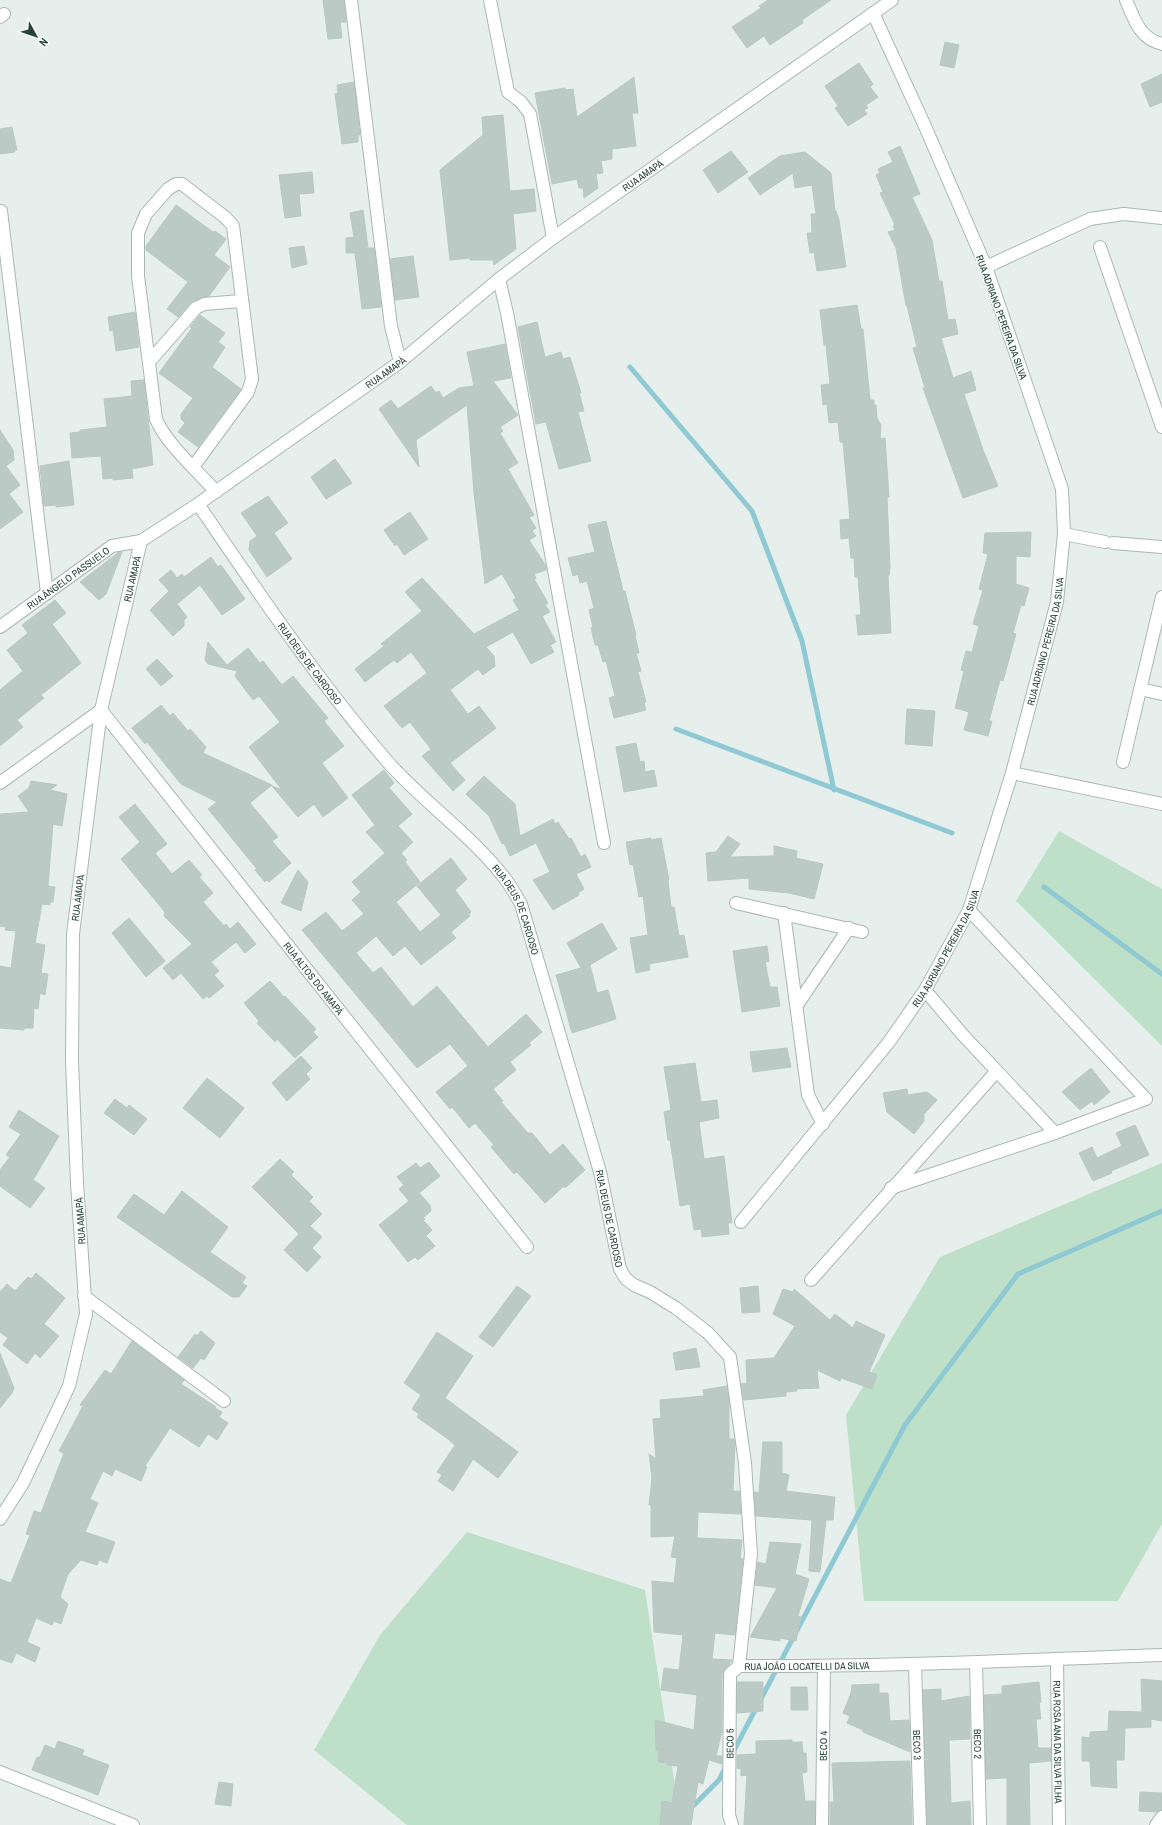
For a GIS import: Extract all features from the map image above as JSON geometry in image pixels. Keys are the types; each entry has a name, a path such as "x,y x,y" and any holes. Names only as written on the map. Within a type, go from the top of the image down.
{"street":[{"path":"351,0 391,326 400,362"},
{"path":"490,0 508,92 521,102 530,114 554,238"},
{"name":"RUA AMAPÁ","path":"0,1519 23,1483 70,1386 86,1314 72,1062 73,934 101,710 141,541 216,492 400,362 498,279 892,0"},
{"path":"1126,0 1141,32 1152,42 1162,44"},
{"name":"RUA ADRIANO PEREIRA DA SILVA","path":"741,1222 889,1042 925,990 969,910 1012,773 1057,602 1064,534 1062,489 986,267 924,124 873,13"},
{"path":"193,467 251,386 233,226 226,218 182,184 176,184 168,189 146,214 138,233 138,276 156,419 160,430 193,467 216,492"},
{"path":"1,211 48,593"},
{"path":"986,267 1090,219 1124,214 1162,218"},
{"path":"1100,247 1162,427"},
{"path":"498,279 506,313 604,843"},
{"path":"149,362 196,308 204,304 241,301"},
{"name":"RUA DEUS DE CARDOSO","path":"198,504 298,650 365,736 410,785 476,847 504,876 521,904 600,1172 620,1269 626,1279 634,1285 650,1292 676,1308 708,1333 730,1357"},
{"path":"1064,534 1109,542 1162,548"},
{"name":"RUA ÂNGELO PASSUELO","path":"0,627 112,546 141,541"},
{"path":"1123,762 1162,597"},
{"path":"1140,688 1162,694"},
{"path":"0,783 101,710"},
{"name":"RUA ALTOS DO AMAPÁ","path":"101,710 527,1248"},
{"path":"1012,773 1162,804"},
{"path":"736,903 862,932"},
{"path":"892,1188 1055,1133 1146,1099 969,910"},
{"path":"784,913 808,1095 823,1124"},
{"path":"797,1005 848,928"},
{"path":"925,990 996,1072 1055,1133"},
{"path":"811,1280 996,1072"},
{"path":"84,1296 224,1401"},
{"name":"RUA JOÃO LOCATELLI DA SILVA","path":"730,1357 745,1463 751,1554 739,1666 824,1667 915,1665 1162,1655"},
{"name":"RUA ROSA ANA DA SILVA FILHA","path":"1057,1659 1059,1825"},
{"name":"BECO 2","path":"976,1663 980,1825"},
{"name":"BECO 3","path":"915,1665 920,1825"},
{"name":"BECO 5","path":"732,1825 729,1815 730,1674 739,1666"},
{"name":"BECO 4","path":"822,1825 824,1667"},
{"path":"0,1772 133,1825"},
{"path":"1156,1825 1162,1817"}],"green space":[{"path":"1059,831 1162,889 1162,1046 1016,901"},
{"path":"1162,1163 1162,1524 1118,1601 864,1601 846,1415 940,1257"},
{"path":"467,1532 645,1590 681,1825 407,1825 314,1750 380,1635"}],"building":[{"path":"323,0 344,0 346,22 340,22 342,38 328,39"},
{"path":"768,0 831,0 802,20 803,23 770,45 764,36 747,48 732,27 761,8 759,6"},
{"path":"945,42 959,45 954,68 940,65"},
{"path":"859,63 873,84 870,87 878,97 866,105 868,108 864,110 867,114 848,126 835,108 838,106 825,86"},
{"path":"1162,74 1162,102 1150,107 1141,84"},
{"path":"634,77 638,113 632,113 636,146 612,149 612,159 601,161 603,173 596,174 598,188 584,198 583,188 579,188 577,179 552,184 535,93 565,88 566,90 573,89 577,117"},
{"path":"354,82 360,135 358,135 358,142 342,144 335,94 338,93 337,85"},
{"path":"503,115 510,191 534,189 536,211 513,214 516,249 494,265 493,260 470,260 470,258 450,260 440,170 483,135 482,117"},
{"path":"12,127 17,150 14,150 15,152 0,154 0,129"},
{"path":"900,146 920,194 912,197 932,240 939,281 942,281 948,320 955,319 958,334 941,338 953,378 971,371 976,390 964,394 983,450 998,486 963,498 923,388 925,388 913,348 917,347 906,306 896,248 888,232 895,230 893,226 895,225 880,193 883,192 876,175 880,173 878,169 893,162 888,152"},
{"path":"731,151 748,172 718,193 703,170"},
{"path":"805,152 831,173 835,211 839,220 846,267 817,271 814,252 810,253 807,233 812,233 811,214 816,214 812,185 795,188 793,173 760,195 748,178 780,156"},
{"path":"312,172 314,193 299,194 301,216 285,218 279,175"},
{"path":"176,205 213,232 215,231 226,239 214,255 230,267 209,296 192,301 178,317 167,309 188,282 146,250 146,246"},
{"path":"363,210 368,248 374,248 381,307 362,309 355,253 346,253 346,238 354,237 350,213"},
{"path":"304,246 307,264 292,268 289,248"},
{"path":"413,256 419,297 395,300 390,259"},
{"path":"857,305 861,329 863,329 870,400 874,400 874,405 876,405 877,418 881,425 880,439 885,438 889,497 887,497 890,567 888,575 891,633 858,635 856,615 861,615 858,577 855,577 854,558 851,558 849,538 841,539 840,520 850,519 843,442 840,442 838,422 829,423 827,404 823,405 821,385 830,384 826,345 824,345 820,310"},
{"path":"135,312 139,347 116,351 113,330 110,331 108,317"},
{"path":"200,315 225,333 218,342 225,347 212,367 241,389 198,447 178,432 185,423 181,419 181,414 193,398 159,373 192,328 190,327"},
{"path":"537,322 545,357 561,352 563,359 570,357 581,393 579,393 584,411 578,412 591,461 559,469 546,422 536,424 518,327"},
{"path":"505,344 511,378 493,381 518,415 500,427 503,431 500,433 518,463 508,469 534,515 529,517 536,528 532,531 536,536 529,540 546,566 546,570 534,574 536,578 534,579 548,603 545,605 550,612 542,616 556,642 550,645 554,652 531,664 513,632 486,647 494,656 495,666 483,675 478,669 450,690 468,714 479,706 496,728 450,763 465,780 453,791 422,756 431,749 410,722 402,728 384,706 427,673 411,652 397,663 394,660 365,682 355,669 384,646 381,644 422,611 405,592 422,578 474,634 519,610 513,600 516,598 502,574 485,584 474,493 467,405 416,440 419,467 379,409 391,400 398,409 431,386 436,393 439,391 443,398 459,388 474,386 467,352"},
{"path":"144,380 153,465 132,469 133,478 113,480 113,478 103,479 101,456 72,458 70,433 80,432 80,430 107,427 104,399 132,396 131,381"},
{"path":"0,430 13,450 14,460 6,466 20,485 9,494 23,512 0,529"},
{"path":"335,459 352,483 326,499 311,477"},
{"path":"69,461 74,505 56,507 56,505 44,506 40,466"},
{"path":"268,496 288,523 274,533 292,559 267,577 249,550 250,541 257,536 241,513"},
{"path":"410,512 428,539 404,555 397,544 395,546 384,530"},
{"path":"606,521 623,591 625,591 636,635 639,653 636,653 641,671 638,672 646,702 644,703 646,710 614,718 609,698 615,696 606,661 603,662 598,645 595,645 589,610 594,608 587,581 580,583 578,574 573,576 568,558 595,552 588,525"},
{"path":"1031,532 1030,557 1016,556 1016,584 1029,588 1024,606 1021,605 1013,633 1016,634 1003,681 1000,680 989,721 992,721 988,736 964,730 969,712 955,708 964,671 961,670 966,651 972,652 979,626 973,624 983,590 979,589 988,554 983,553 985,533"},
{"path":"119,552 122,552 106,594 99,600 80,582"},
{"path":"211,557 218,567 221,565 245,599 222,615 200,585 177,604 187,617 184,620 184,626 173,636 150,610 169,591 159,580 171,570 177,578 182,574 184,577"},
{"path":"55,600 66,613 52,624 81,663 41,695 44,698 17,720 23,727 0,746 0,690 23,671 7,650 28,633 22,625"},
{"path":"208,642 227,665 248,648 260,663 263,661 282,685 293,676 328,718 324,721 344,746 322,763 348,798 323,817 314,804 298,817 272,786 282,790 249,747 280,722 259,696 253,700 235,676 237,671 208,664 205,660"},
{"path":"157,659 173,676 161,686 146,669"},
{"path":"161,705 170,716 173,713 188,731 190,729 206,747 203,753 272,785 250,803 278,837 272,841 291,863 269,882 267,880 265,882 255,870 257,869 208,809 217,802 181,784 147,742 145,744 132,728"},
{"path":"907,709 935,711 932,746 905,744"},
{"path":"636,743 640,762 644,761 645,772 654,770 657,786 624,792 616,747"},
{"path":"384,770 394,783 389,788 412,814 398,826 413,842 401,853 407,860 405,862 420,882 396,902 420,932 441,915 417,886 451,858 467,879 455,890 471,912 469,914 470,916 451,932 456,938 421,965 405,946 393,956 376,936 356,953 373,973 381,967 413,1007 437,986 488,1047 526,1014 542,1032 529,1043 531,1045 510,1062 516,1070 493,1089 503,1101 501,1102 520,1124 528,1133 532,1133 550,1155 563,1144 585,1170 545,1203 517,1172 514,1174 491,1147 494,1145 475,1123 469,1128 452,1107 450,1109 436,1092 468,1066 450,1044 417,1068 302,930 326,912 342,931 364,914 352,900 361,892 352,882 385,853 366,832 375,825 352,795"},
{"path":"484,776 515,804 520,836 553,819 555,824 558,822 569,839 571,838 581,857 585,854 591,867 576,874 584,889 578,893 579,895 553,910 533,880 550,872 536,843 510,856 504,843 502,844 489,816 466,794"},
{"path":"31,781 57,785 50,790 67,794 62,826 53,824 48,886 55,887 53,902 50,902 50,905 42,904 35,943 45,945 41,973 48,974 45,995 40,993 38,1009 34,1008 33,1028 24,1028 24,1030 0,1028 0,966 11,968 16,931 5,930 6,927 0,926 0,814 29,812 18,796 29,788"},
{"path":"135,804 167,844 155,853 172,874 189,860 202,875 199,877 213,893 203,902 224,926 226,924 230,929 238,922 256,944 245,953 236,942 211,962 219,971 214,975 224,986 209,998 207,996 203,999 181,973 173,980 163,968 192,944 164,916 165,912 121,859 140,842 119,817"},
{"path":"728,836 740,844 730,857 774,856 774,846 797,851 796,858 823,864 814,899 789,893 749,889 749,878 708,881 706,853 716,852"},
{"path":"651,838 651,840 661,838 669,880 671,907 674,907 679,936 684,935 688,957 649,964 650,970 636,973 630,938 648,935 643,896 639,897 633,864 630,865 626,842"},
{"path":"298,870 308,882 301,911 281,903"},
{"path":"129,918 165,961 146,977 112,933"},
{"path":"602,923 617,949 588,966 590,965 597,993 608,990 616,1019 572,1033 556,975 581,968 567,943"},
{"path":"767,946 769,961 765,962 770,987 777,987 780,1006 742,1012 733,951"},
{"path":"270,981 316,1029 313,1032 318,1037 295,1058 277,1039 275,1042 257,1023 259,1021 244,1003"},
{"path":"787,1048 791,1067 753,1072 750,1052"},
{"path":"301,1056 312,1068 306,1074 310,1079 287,1101 272,1083"},
{"path":"695,1063 701,1102 717,1100 719,1118 699,1122 704,1159 724,1156 732,1223 728,1223 729,1234 702,1237 701,1229 694,1230 690,1204 680,1206 670,1140 668,1140 664,1112 671,1110 664,1067"},
{"path":"1091,1068 1110,1092 1094,1105 1092,1101 1080,1110 1062,1092"},
{"path":"207,1078 244,1108 220,1138 183,1108"},
{"path":"907,1089 908,1095 927,1092 937,1100 924,1114 924,1121 914,1134 887,1112 883,1093"},
{"path":"115,1099 127,1108 129,1105 147,1119 134,1135 104,1113"},
{"path":"19,1110 59,1136 33,1180 45,1188 30,1208 0,1186 0,1170 10,1157 6,1155 21,1134 9,1127"},
{"path":"1135,1125 1149,1155 1111,1171 1112,1173 1093,1181 1079,1153 1092,1147 1097,1158 1122,1146 1116,1133"},
{"path":"280,1159 294,1172 291,1175 313,1197 309,1201 322,1214 310,1226 322,1237 312,1248 321,1257 307,1272 284,1250 299,1234 252,1187"},
{"path":"429,1162 440,1176 419,1193 430,1205 431,1211 423,1218 425,1219 423,1220 432,1230 426,1236 435,1246 418,1260 415,1257 408,1262 379,1225 409,1201 399,1189 404,1185 397,1177 416,1163 420,1168"},
{"path":"182,1191 228,1227 210,1252 246,1277 242,1283 247,1286 239,1297 232,1297 117,1217 134,1194 164,1215"},
{"path":"36,1273 65,1298 44,1324 59,1336 40,1358 35,1353 27,1364 3,1345 8,1338 0,1332 0,1292 7,1284 15,1291 28,1277 31,1279"},
{"path":"517,1286 531,1296 493,1347 479,1337"},
{"path":"758,1286 760,1312 742,1313 740,1288"},
{"path":"783,1289 793,1292 794,1289 830,1320 835,1314 853,1328 856,1321 885,1335 869,1372 877,1375 872,1389 841,1378 840,1381 817,1370 819,1388 796,1389 797,1391 786,1392 786,1396 744,1400 741,1384 747,1383 746,1360 774,1358 795,1326 773,1314"},
{"path":"201,1331 215,1343 204,1360 201,1358 193,1368 178,1357 195,1334 197,1336"},
{"path":"437,1332 473,1356 445,1398 518,1452 498,1478 473,1459 453,1491 438,1481 442,1475 437,1472 455,1445 417,1417 419,1414 412,1409 421,1395 404,1383"},
{"path":"132,1341 184,1380 181,1384 222,1412 219,1417 228,1423 217,1440 208,1434 199,1447 170,1428 145,1466 147,1467 141,1481 115,1469 112,1476 103,1471 90,1499 98,1503 85,1532 115,1542 107,1563 99,1560 97,1565 81,1560 68,1574 60,1597 68,1604 61,1624 54,1621 52,1625 36,1618 27,1642 40,1648 35,1662 16,1653 12,1663 0,1659 0,1579 11,1583 30,1535 26,1534 34,1511 41,1513 64,1453 59,1451 83,1406 80,1405 105,1370 111,1374"},
{"path":"696,1348 700,1367 676,1370 673,1353"},
{"path":"0,1353 14,1388 12,1393 0,1408"},
{"path":"727,1386 729,1402 729,1439 734,1439 735,1442 733,1491 739,1491 741,1514 698,1512 697,1538 742,1540 740,1558 743,1559 735,1635 715,1633 712,1659 732,1660 722,1674 722,1731 716,1756 722,1756 722,1764 709,1760 703,1784 698,1782 691,1825 660,1825 662,1801 672,1803 678,1766 658,1762 659,1750 656,1750 655,1720 694,1730 697,1695 661,1690 664,1668 679,1670 683,1635 654,1632 652,1581 674,1583 677,1558 671,1557 675,1536 651,1537 651,1505 649,1505 652,1478 649,1454 656,1459 653,1419 661,1418 660,1400 704,1396 703,1390"},
{"path":"763,1442 782,1442 782,1473 789,1475 786,1491 835,1497 833,1520 826,1520 820,1572 809,1571 812,1520 756,1516 754,1492 759,1493"},
{"path":"770,1542 801,1544 795,1574 809,1579 798,1616 801,1617 796,1641 780,1638 780,1641 750,1637 777,1588 755,1585 758,1562 766,1564"},
{"path":"1141,1679 1162,1681 1162,1721 1151,1719 1151,1727 1125,1728 1124,1760 1116,1760 1117,1788 1091,1786 1090,1761 1082,1761 1082,1737 1090,1738 1090,1732 1108,1731 1109,1711 1142,1712"},
{"path":"737,1682 763,1682 763,1711 737,1713"},
{"path":"1039,1682 1041,1719 1036,1719 1038,1748 1051,1748 1051,1761 1029,1763 1030,1825 1007,1825 1007,1778 986,1779 984,1695 1002,1694 1002,1686"},
{"path":"879,1684 879,1693 888,1693 890,1721 909,1720 910,1752 863,1732 863,1730 847,1723 850,1716 843,1713 851,1693 852,1685"},
{"path":"791,1687 807,1687 808,1710 791,1710"},
{"path":"941,1689 941,1701 969,1696 970,1739 949,1740 951,1803 970,1801 971,1825 927,1825 925,1760 931,1760 925,1758 923,1690"},
{"path":"792,1740 792,1742 802,1742 803,1753 806,1753 807,1772 802,1773 805,1801 815,1801 815,1825 744,1825 747,1775 741,1776 741,1769 737,1768 737,1755 756,1754 756,1741"},
{"path":"58,1741 84,1750 82,1755 109,1765 98,1795 32,1770 37,1757 40,1757 45,1745 55,1749"},
{"path":"910,1761 912,1825 830,1825 830,1802 834,1802 832,1763"},
{"path":"219,1782 233,1784 231,1806 215,1804"},
{"path":"1140,1792 1162,1793 1162,1810 1157,1812 1139,1811"}],"waterway":[{"path":"630,367 752,511 802,641 834,790"},
{"path":"676,729 952,833"},
{"path":"1044,887 1162,974"},
{"path":"732,1754 905,1425 1018,1274 1162,1211"},
{"path":"690,1809 719,1780 726,1766"}]}
